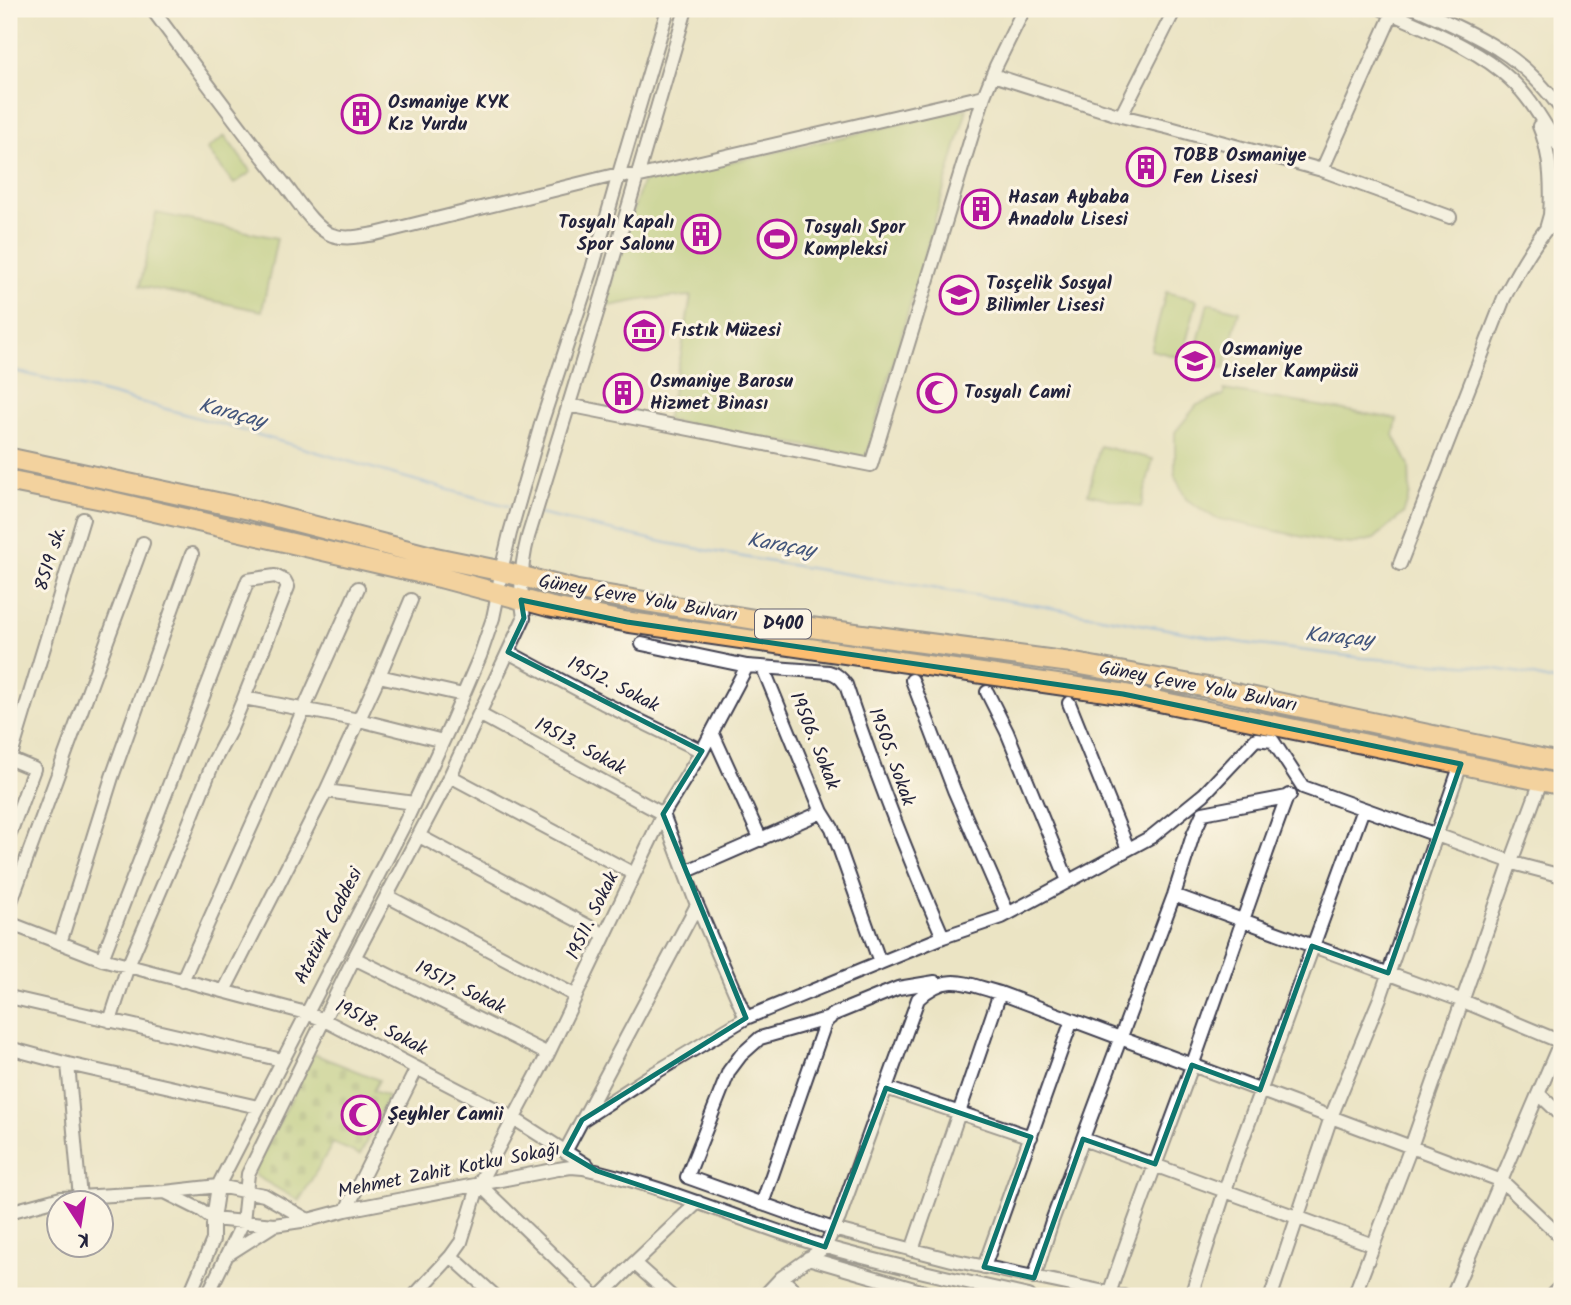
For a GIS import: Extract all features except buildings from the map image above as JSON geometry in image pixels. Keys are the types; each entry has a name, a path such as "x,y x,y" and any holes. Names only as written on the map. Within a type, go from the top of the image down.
{"highway":[{"name":"Güney Çevre Yolu Bulvarı","path":"9,458 253,510 433,557 575,590 770,622 1067,662 1205,687 1562,763"},
{"name":"Güney Çevre Yolu Bulvarı","path":"9,481 105,500 442,578 521,600 627,622 1123,694 1562,785"}],"street":[{"path":"152,9 246,136 319,226 331,235 347,238 375,234 619,174 636,177 984,96"},
{"name":"Atatürk Caddesi","path":"189,1296 213,1240 218,1186 414,803 480,656 493,618 510,533 542,421 592,269 668,9"},
{"name":"Atatürk Caddesi","path":"208,1296 243,1222 248,1174 354,958 450,776 524,618 521,600 522,561 528,537 686,9"},
{"path":"568,405 871,465 984,96 1024,9"},
{"path":"1121,116 1175,9"},
{"path":"1418,9 1499,49 1546,89 1562,110"},
{"path":"1322,170 1387,11 1491,62 1525,94 1562,151"},
{"path":"993,75 1121,116 1322,170 1450,217"},
{"path":"1399,564 1504,298 1533,246 1546,229 1550,215 1552,186 1544,137 1525,94"},
{"path":"1550,215 1562,195"},
{"path":"1546,229 1562,224"},
{"name":"8519 sk.","path":"9,836 34,769 10,759 83,519"},
{"path":"9,907 143,543"},
{"path":"60,943 112,777 192,554"},
{"path":"102,958 248,580 275,576 285,581 288,587 231,729 213,763 128,966 110,1020"},
{"path":"182,981 358,588"},
{"path":"224,991 326,791 411,600"},
{"name":"19505. Sokak","path":"642,644 747,666 835,673 846,685 893,820 943,937"},
{"name":"19512. Sokak","path":"508,652 603,703 702,751"},
{"name":"19511. Sokak","path":"414,1296 452,1256 461,1242 478,1184 548,1054 663,814 702,751 747,666"},
{"name":"19506. Sokak","path":"763,668 822,813 832,828 880,963"},
{"path":"379,676 463,695"},
{"path":"912,680 954,790 1008,914"},
{"path":"987,692 1007,733 1068,881"},
{"path":"244,698 359,720 443,741"},
{"path":"1069,703 1128,849"},
{"name":"19513. Sokak","path":"479,714 663,814"},
{"path":"712,732 761,840"},
{"path":"582,1120 746,1017 943,937 1008,914 1151,837 1204,794 1256,739 1273,741 1303,787 1511,862 1562,876"},
{"path":"1271,1296 1331,1117 1380,998 1461,764"},
{"path":"450,776 634,874"},
{"path":"1354,1296 1411,1147 1541,781"},
{"path":"1034,1278 1052,1221 1203,813 1287,797 1303,787"},
{"path":"326,791 414,803"},
{"path":"1109,1294 1287,797"},
{"path":"1191,1296 1233,1166 1363,809"},
{"path":"685,872 822,813"},
{"path":"663,814 697,905 746,1017"},
{"path":"419,836 605,935"},
{"path":"1174,895 1562,1040 1452,1296"},
{"path":"387,896 576,996"},
{"path":"569,1158 582,1120 697,905"},
{"name":"19518. Sokak","path":"9,923 102,958 324,1020 513,1118 569,1158"},
{"name":"19517. Sokak","path":"354,958 548,1054"},
{"path":"764,1296 780,1278 825,1247 918,999 928,989 951,980"},
{"path":"762,1204 825,1023 832,1015 898,988 951,980 1000,993 1502,1181 1562,1238"},
{"path":"912,1250 1000,993"},
{"path":"9,997 282,1060"},
{"path":"830,1018 760,1038 741,1055 729,1071 687,1177 833,1229 984,1267 1124,1296"},
{"path":"984,1267 1072,1020"},
{"path":"9,1048 258,1107"},
{"path":"68,1064 79,1190"},
{"path":"346,1210 416,1068"},
{"path":"886,1088 1031,1137"},
{"path":"1539,1094 1562,1116"},
{"path":"1083,1139 1373,1245"},
{"name":"Mehmet Zahit Kotku Sokağı","path":"274,1225 478,1184 569,1158 597,1171 698,1202 825,1247 1029,1296"},
{"path":"478,1184 595,1296"},
{"path":"116,1195 218,1186 264,1195 308,1220"},
{"path":"165,1192 213,1219 274,1225"},
{"path":"9,1212 46,1202"},
{"path":"601,1296 698,1202"},
{"path":"227,1255 274,1225"},
{"path":"452,1256 495,1296"},
{"path":"808,1258 934,1295 937,1276"},
{"path":"634,1263 671,1296"},
{"path":"780,1278 801,1296"},
{"path":"1551,1296 1562,1285"}],"highlighted area":[{"path":"521,600 627,622 1123,694 1461,764 1388,973 1312,946 1260,1090 1192,1065 1155,1164 1083,1139 1034,1278 984,1267 1031,1137 886,1088 825,1247 597,1171 565,1152 582,1120 746,1018 663,814 702,751 508,652 524,618"}],"green space":[{"name":"Tosyalı Spor Kompleksi","path":"967,109 866,457 666,420 691,296 646,299 604,307 642,182"},
{"path":"225,136 251,172 234,184 207,149"},
{"path":"156,213 277,238 262,311 140,286"},
{"path":"1166,292 1197,300 1182,358 1151,350"},
{"path":"1208,303 1239,311 1224,369 1193,361"},
{"path":"1224,390 1397,419 1394,435 1409,465 1410,494 1403,514 1374,539 1352,544 1322,541 1215,518 1186,499 1175,476 1175,432 1197,405 1224,395"},
{"path":"1100,446 1153,459 1141,507 1088,494"},
{"path":"314,1054 379,1080 373,1091 388,1096 360,1155 333,1143 299,1201 256,1176 254,1172"}],"waterway":[{"name":"Karaçay","path":"9,370 199,418 512,507"},
{"name":"Karaçay","path":"539,514 667,543 1244,643 1363,658 1477,666 1562,683"}],"place":[{"name":"Osmaniye KYK Kız Yurdu","path":"361,114"},
{"name":"TOBB Osmaniye Fen Lisesi","path":"1146,167"},
{"name":"Hasan Aybaba Anadolu Lisesi","path":"981,209"},
{"name":"Tosyalı Kapalı Spor Salonu","path":"701,234"},
{"name":"Tosyalı Spor Kompleksi","path":"777,239"},
{"name":"Tosçelik Sosyal Bilimler Lisesi","path":"959,295"},
{"name":"Fıstık Müzesi","path":"644,331"},
{"name":"Osmaniye Liseler Kampüsü","path":"1195,361"},
{"name":"Osmaniye Barosu Hizmet Binası","path":"623,393"},
{"name":"Tosyalı Cami","path":"937,393"},
{"name":"Şeyhler Camii","path":"361,1115"}]}
